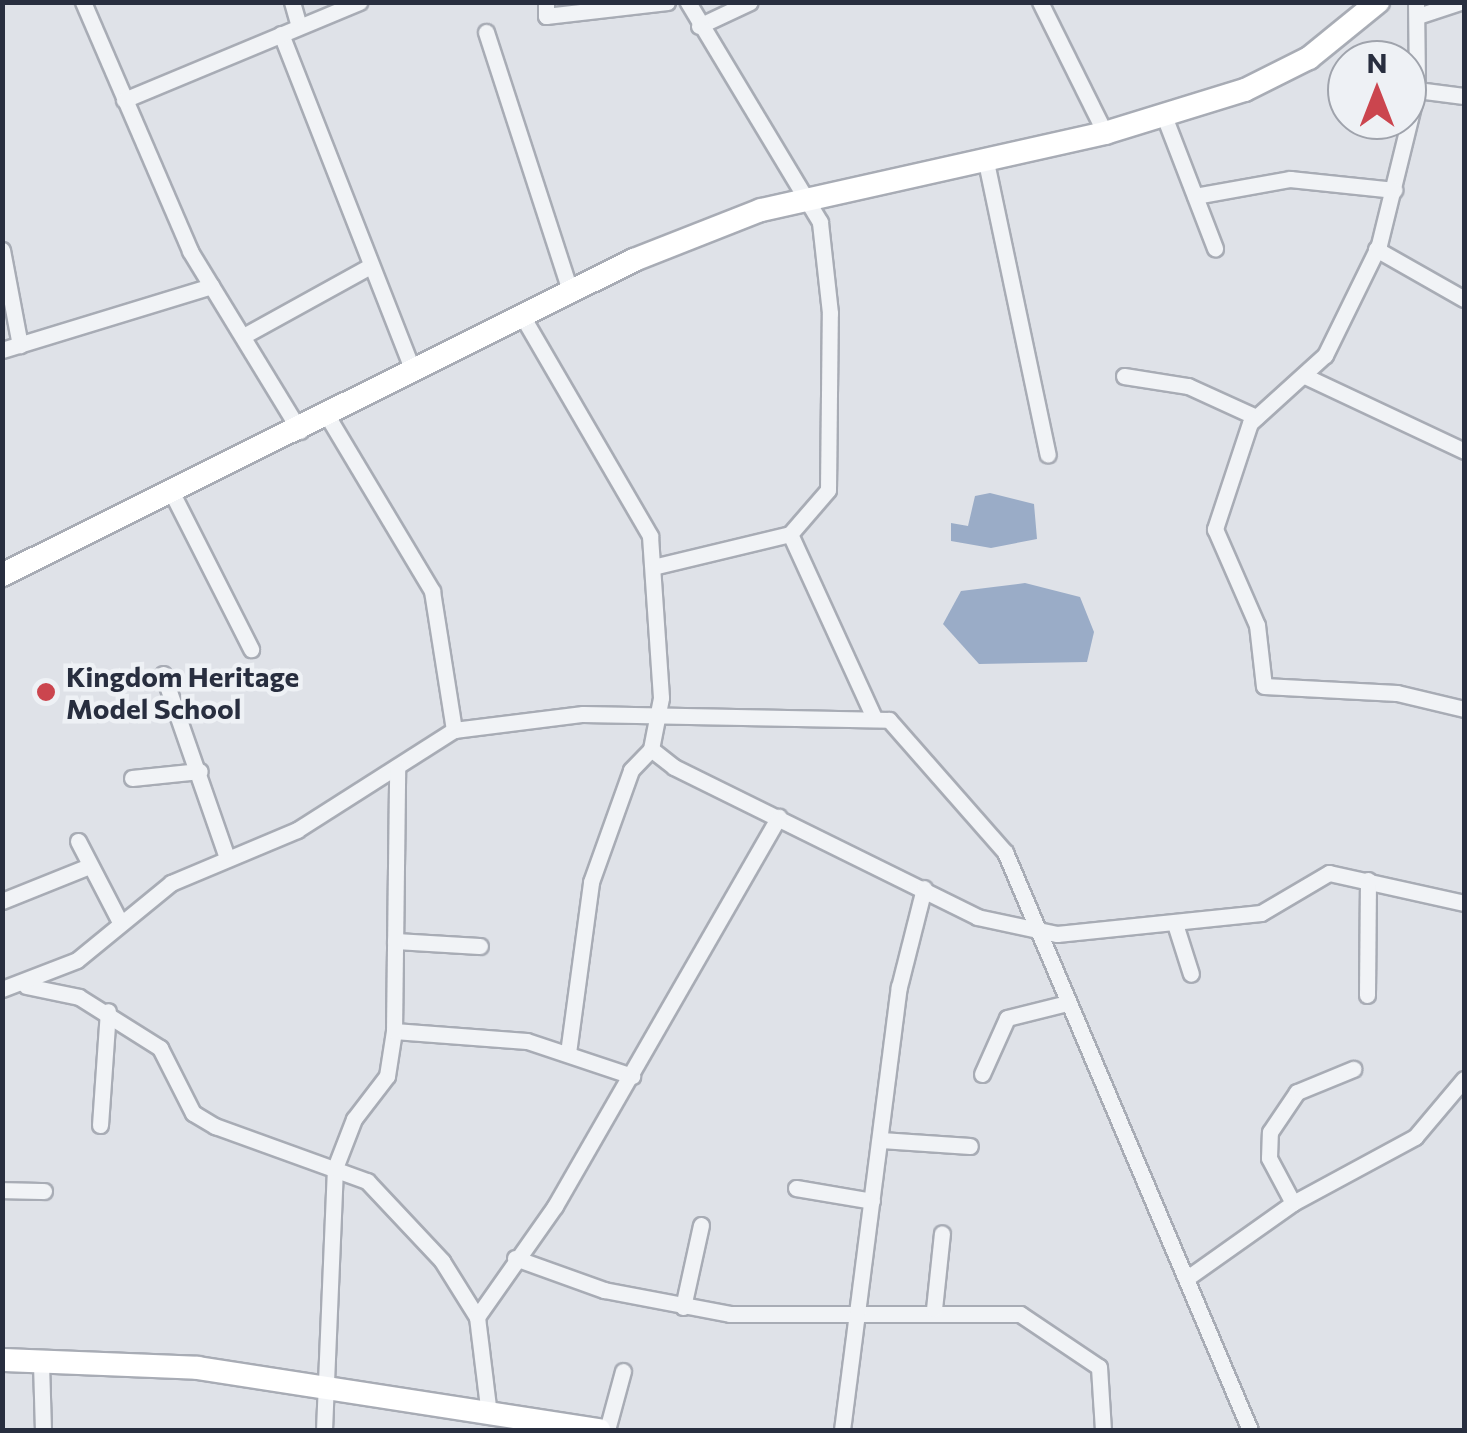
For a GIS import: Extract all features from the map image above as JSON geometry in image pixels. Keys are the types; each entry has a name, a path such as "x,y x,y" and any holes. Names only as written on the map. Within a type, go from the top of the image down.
{"street":[{"path":"83,2 211,286 247,334 300,430"},
{"path":"292,2 298,23"},
{"path":"124,100 282,34 298,23 358,2"},
{"path":"546,2 546,16 667,2"},
{"path":"658,566 790,534 828,490 829,280 811,199 699,26 688,2"},
{"path":"699,26 750,2"},
{"path":"1040,2 1105,134"},
{"path":"2,576 328,418 412,369 521,314 713,227 811,199 986,162 1164,116 1277,76 1378,2"},
{"path":"1416,40 1416,10 1460,2"},
{"path":"486,32 570,291"},
{"path":"282,34 412,369"},
{"path":"1427,91 1464,96"},
{"path":"1164,116 1215,248"},
{"path":"1406,140 1376,249 1307,377 1256,417 1215,529 1257,625 1264,686 1396,693 1464,709"},
{"path":"986,162 1048,455"},
{"path":"1195,196 1290,179 1394,190"},
{"path":"1376,249 1464,299"},
{"path":"2,250 20,345"},
{"path":"247,334 370,266"},
{"path":"2,350 211,286"},
{"path":"521,314 639,510 658,566 660,722 651,749 631,770 591,882 568,1053"},
{"path":"1124,376 1188,386 1256,417"},
{"path":"1307,377 1464,451"},
{"path":"328,418 432,590 454,730"},
{"path":"173,495 251,650"},
{"path":"790,534 873,715"},
{"path":"163,674 200,771 226,855"},
{"path":"26,986 77,960 119,920 226,855 297,830 454,730 515,716 660,722 873,715 889,720 1005,852 1067,1002 1190,1276 1250,1430"},
{"path":"651,749 977,917 1038,929 1176,927 1261,913 1320,874 1368,880 1464,904"},
{"path":"324,1430 335,1168 354,1119 387,1076 394,1031 397,766"},
{"path":"132,778 200,771"},
{"path":"477,1318 632,1076 779,817"},
{"path":"78,840 119,920"},
{"path":"2,901 89,866"},
{"path":"1367,995 1368,880"},
{"path":"842,1430 899,987 924,888"},
{"path":"1176,927 1191,974"},
{"path":"396,941 480,946"},
{"path":"3,987 26,986 108,1011 160,1048 193,1113 367,1181 406,1216 477,1318 488,1407"},
{"path":"982,1074 1007,1018 1067,1002"},
{"path":"100,1125 108,1011"},
{"path":"394,1031 507,1038 568,1053 632,1076"},
{"path":"1293,1203 1269,1158 1270,1132 1297,1092 1353,1069"},
{"path":"1190,1276 1293,1203 1415,1138 1464,1079"},
{"path":"881,1140 970,1146"},
{"path":"796,1188 872,1200"},
{"path":"2,1190 44,1191"},
{"path":"684,1306 701,1224"},
{"path":"934,1309 942,1232"},
{"path":"515,1258 684,1306 1020,1314 1082,1352 1102,1374 1104,1430"},
{"path":"2,1360 198,1368 488,1407 599,1430"},
{"path":"41,1364 43,1430"},
{"path":"607,1430 622,1371"}],"water":[{"path":"990,493 1034,504 1037,539 991,548 951,541 951,523 968,526 975,496"},
{"path":"1025,583 1080,597 1094,632 1087,662 979,664 943,624 961,591"}],"place":[{"name":"Kingdom Heritage Model School","path":"46,692"}]}
